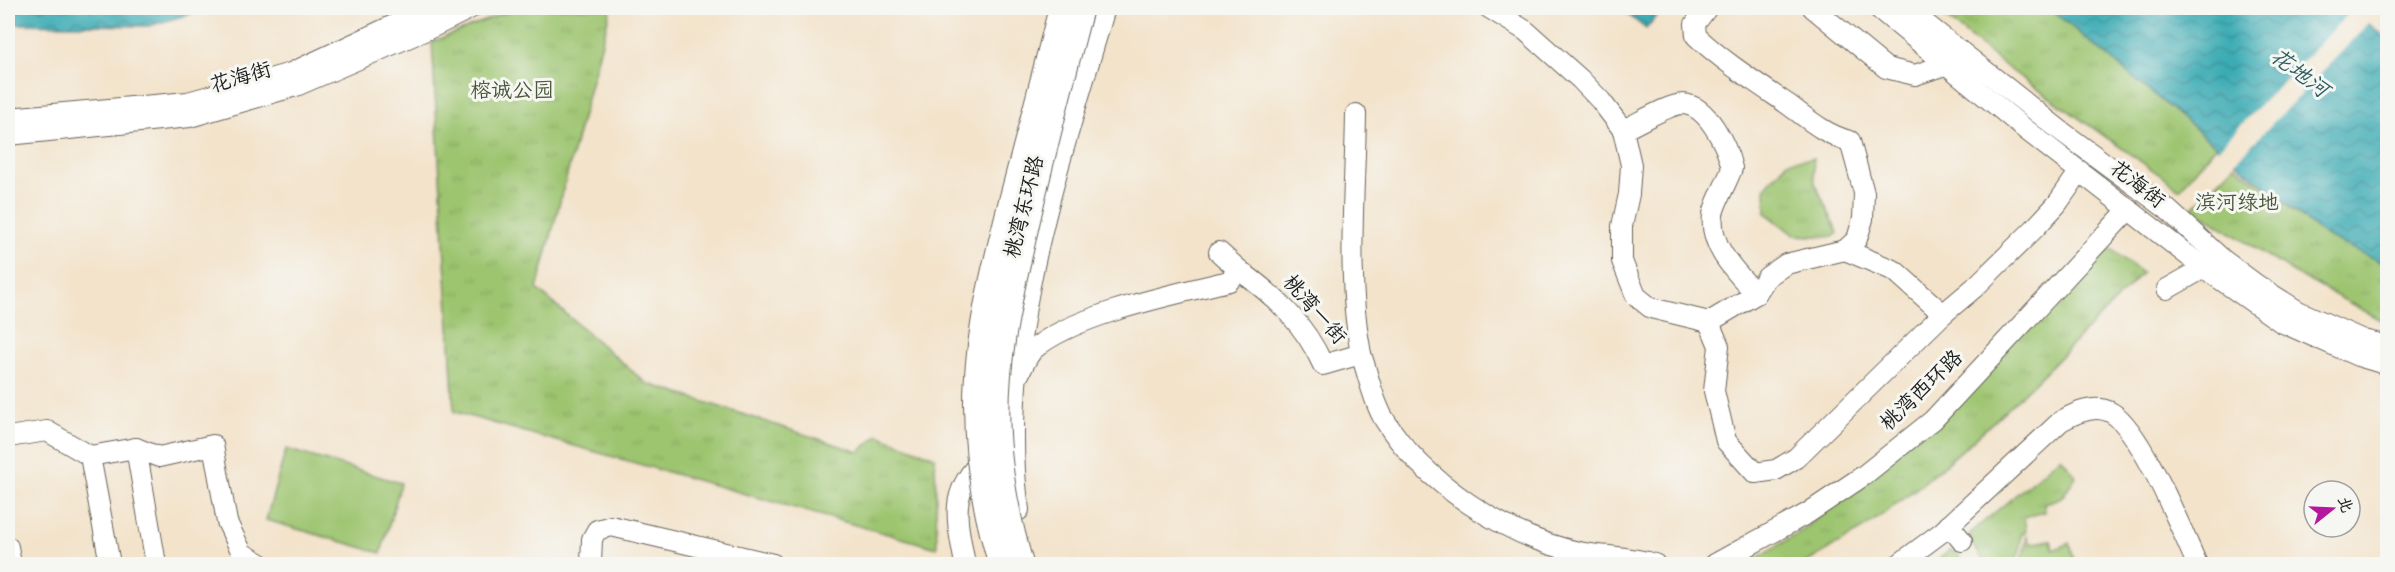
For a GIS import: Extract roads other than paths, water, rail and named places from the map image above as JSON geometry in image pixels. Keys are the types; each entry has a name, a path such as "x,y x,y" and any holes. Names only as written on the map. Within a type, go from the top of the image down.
{"main road":[{"path":"1001,564 983,495 978,450 976,401 980,355 986,311 1003,236 1061,8"},
{"path":"1021,564 1008,521 1000,465 998,434 1002,348 1009,301 1029,212 1081,8"}],"street":[{"name":"花海街","path":"8,118 188,102 291,72 430,8"},
{"name":"花海街","path":"8,135 190,117 296,86 433,27 471,8"},
{"name":"桃湾东环路","path":"1020,520 1014,474 1014,423 1018,374 1034,265 1105,8"},
{"path":"1489,8 1526,31 1580,79 1623,130 1629,147 1631,165 1629,194 1622,226 1622,261 1636,296 1651,308 1709,322 1756,294 1767,277 1786,264 1845,250 1857,239 1863,219 1864,193 1850,141 1835,137 1813,124 1721,59 1696,36 1695,24 1707,8"},
{"path":"1814,8 1886,68 1915,75 1948,64"},
{"name":"花海街","path":"1878,8 2025,129 2204,268 2281,322 2358,356 2388,364"},
{"name":"花海街","path":"1906,8 2061,130 2167,209 2257,285 2298,311 2363,340 2388,346"},
{"path":"1623,130 1682,104 1695,107 1720,134 1732,168 1713,213 1714,238 1728,261 1756,294"},
{"path":"1356,114 1354,289 1356,328 1362,354"},
{"path":"1709,322 1719,346 1714,391 1726,441 1755,473 1776,471 1796,458 1943,314 1974,288 2034,229 2057,204 2080,171"},
{"name":"桃湾西环路","path":"1715,564 1753,546 1845,489 1933,420 2129,209"},
{"path":"1845,250 1895,270 1943,314"},
{"name":"桃湾一街","path":"1219,252 1239,270 1270,292 1312,340 1323,365 1362,354 1383,417 1425,471 1512,529 1579,552 1623,555 1655,564"},
{"path":"2167,289 2204,268"},
{"path":"1018,374 1033,351 1078,326 1144,302 1229,281 1239,270"},
{"path":"1899,564 1949,525 2061,422 2080,410 2111,411 2128,426 2170,504 2197,564"},
{"path":"965,564 957,498 969,472 1014,423"},
{"path":"8,437 47,431 90,456 136,448 159,457 213,445 227,522 242,553 261,564"},
{"path":"136,448 156,564"},
{"path":"90,456 110,564"},
{"path":"958,509 963,496 971,488 986,481 996,481 1009,490 1033,564"},
{"path":"1949,525 1962,541"},
{"path":"591,564 592,540 597,530 611,526 773,564"},
{"path":"8,547 11,564"}],"water":[{"path":"8,8 210,8 149,26 8,24"},
{"path":"1620,8 1660,8 1662,9 1646,29"},
{"name":"花地河","path":"2049,8 2349,8 2387,38 2387,265 2324,235"}],"park label":[{"name":"榕诚公园","path":"512,91"},
{"name":"滨河绿地","path":"2237,203"}]}
